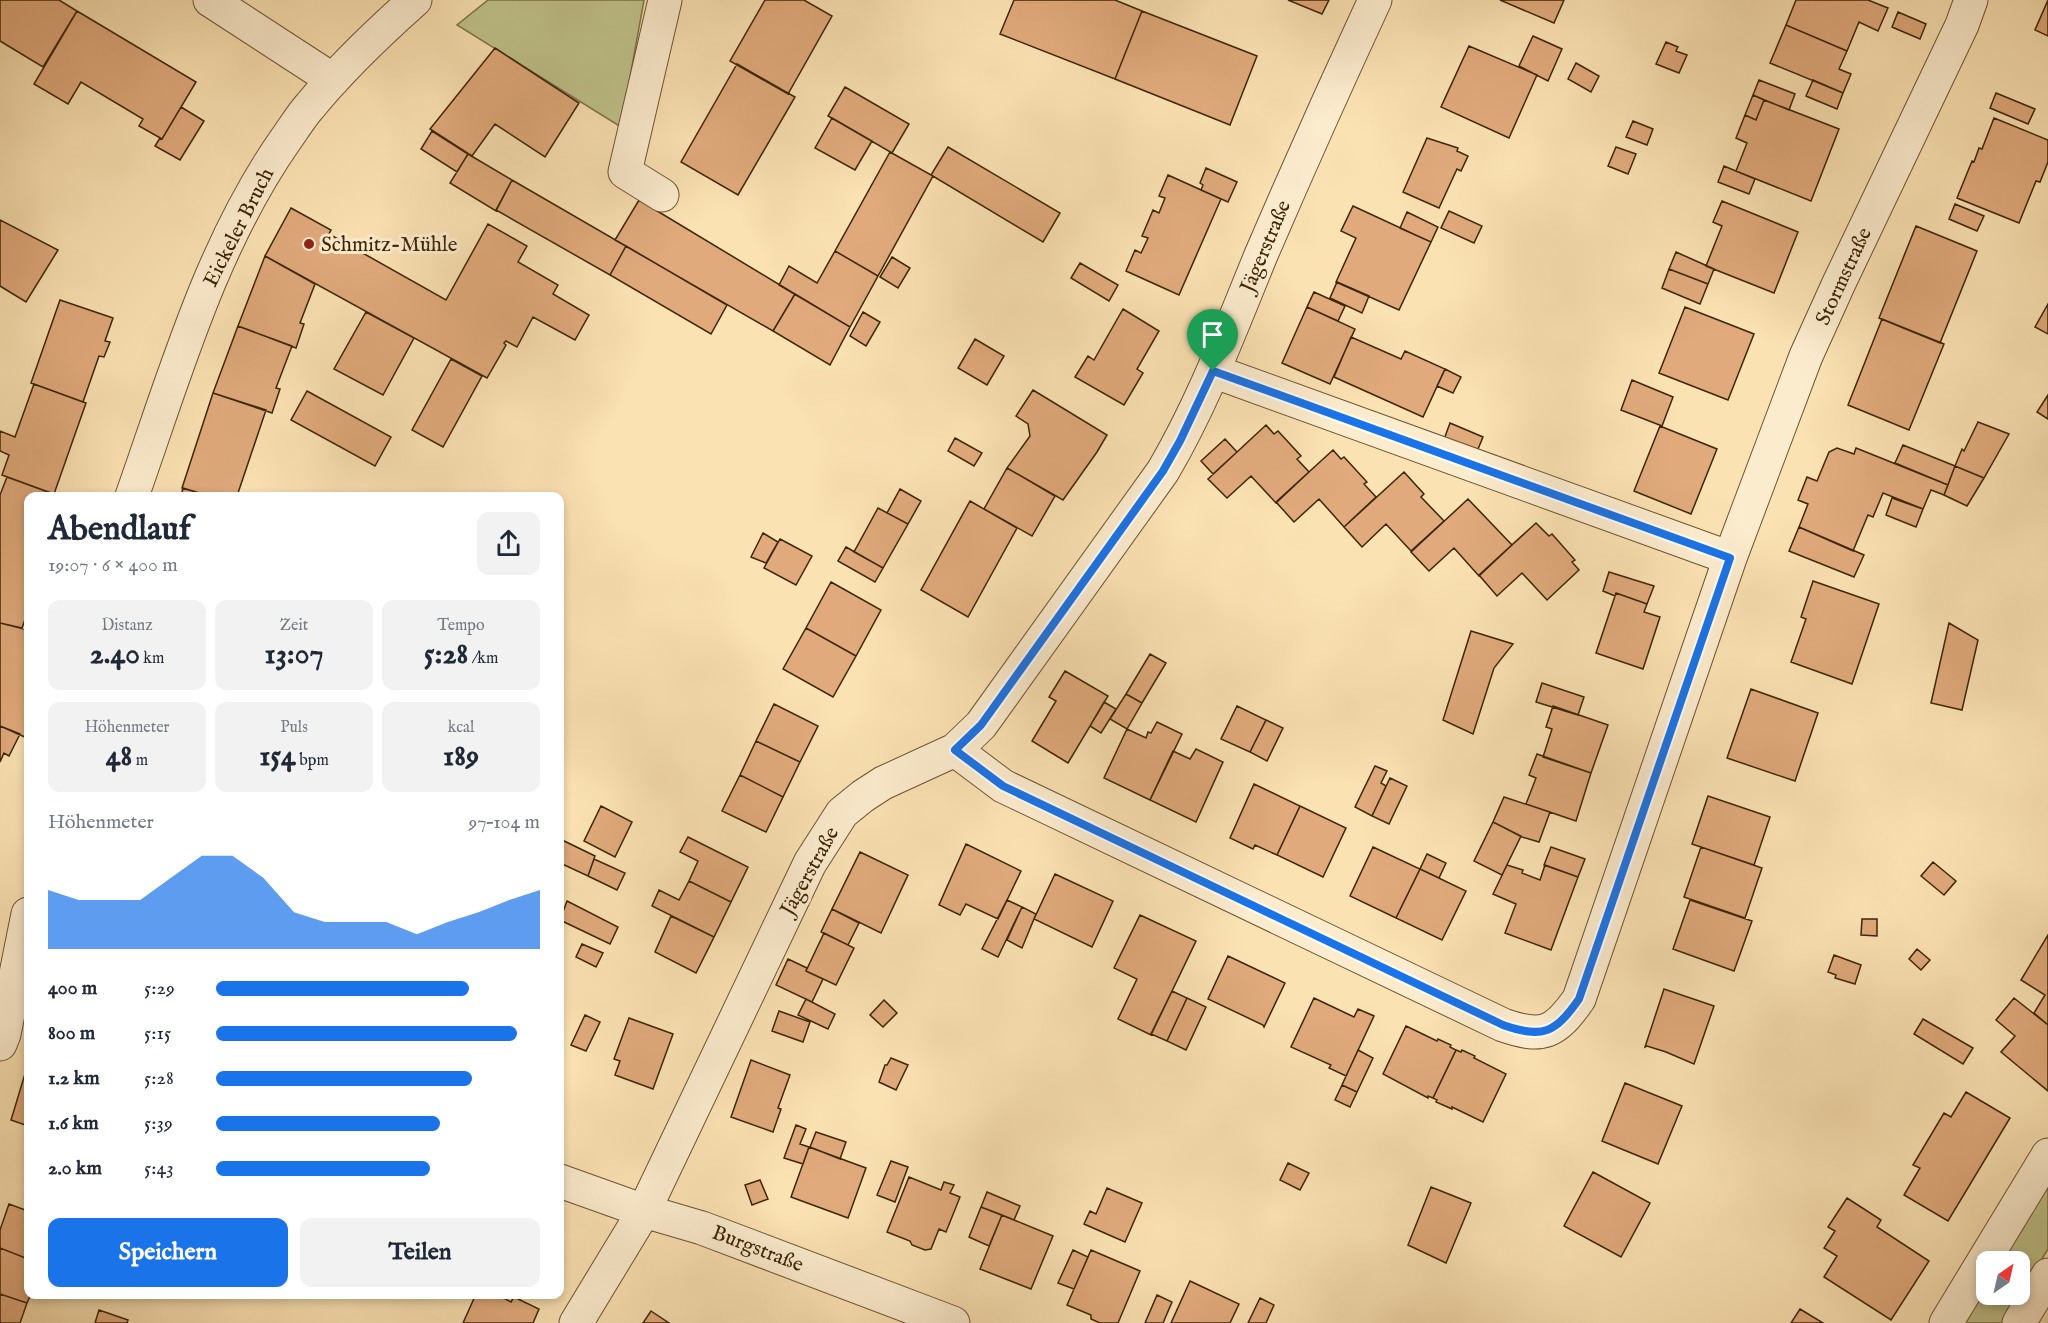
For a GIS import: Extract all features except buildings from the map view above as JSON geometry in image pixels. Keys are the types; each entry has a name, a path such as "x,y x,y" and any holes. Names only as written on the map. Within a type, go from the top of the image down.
{"street":[{"path":"210,0 333,80"},
{"name":"Eickeler Bruch","path":"133,492 197,313 241,213 277,153 309,107 364,45 416,0"},
{"path":"662,195 625,172 665,0"},
{"name":"Jägerstraße","path":"576,1323 644,1210 810,863 827,834 842,813 883,783 955,750 981,725 1163,471 1213,371 1309,141 1376,0"},
{"name":"Stormstraße","path":"955,750 1003,786 1503,1025 1521,1031 1538,1033 1561,1022 1579,999 1730,558 1806,356 1962,25 1971,0"},
{"path":"1213,371 1730,558"},
{"path":"0,1044 14,990 24,936"},
{"path":"1946,1323 2048,1155"},
{"name":"Burgstraße","path":"564,1182 702,1228 953,1323"},
{"path":"2019,1323 2048,1275"}],"green space":[{"path":"488,0 644,0 621,127 457,25"},
{"path":"2048,1184 2048,1249 2030,1279 2030,1251 2008,1251"},
{"path":"1976,1305 2014,1305 2003,1323 1965,1323"}],"place":[{"name":"Schmitz-Mühle","path":"309,244"}],"route":[{"path":"1213,371 1730,558 1579,999 1561,1022 1553,1028 1538,1033 1521,1031 1503,1025 1003,786 955,750 981,725 1163,471 1213,371"}]}
